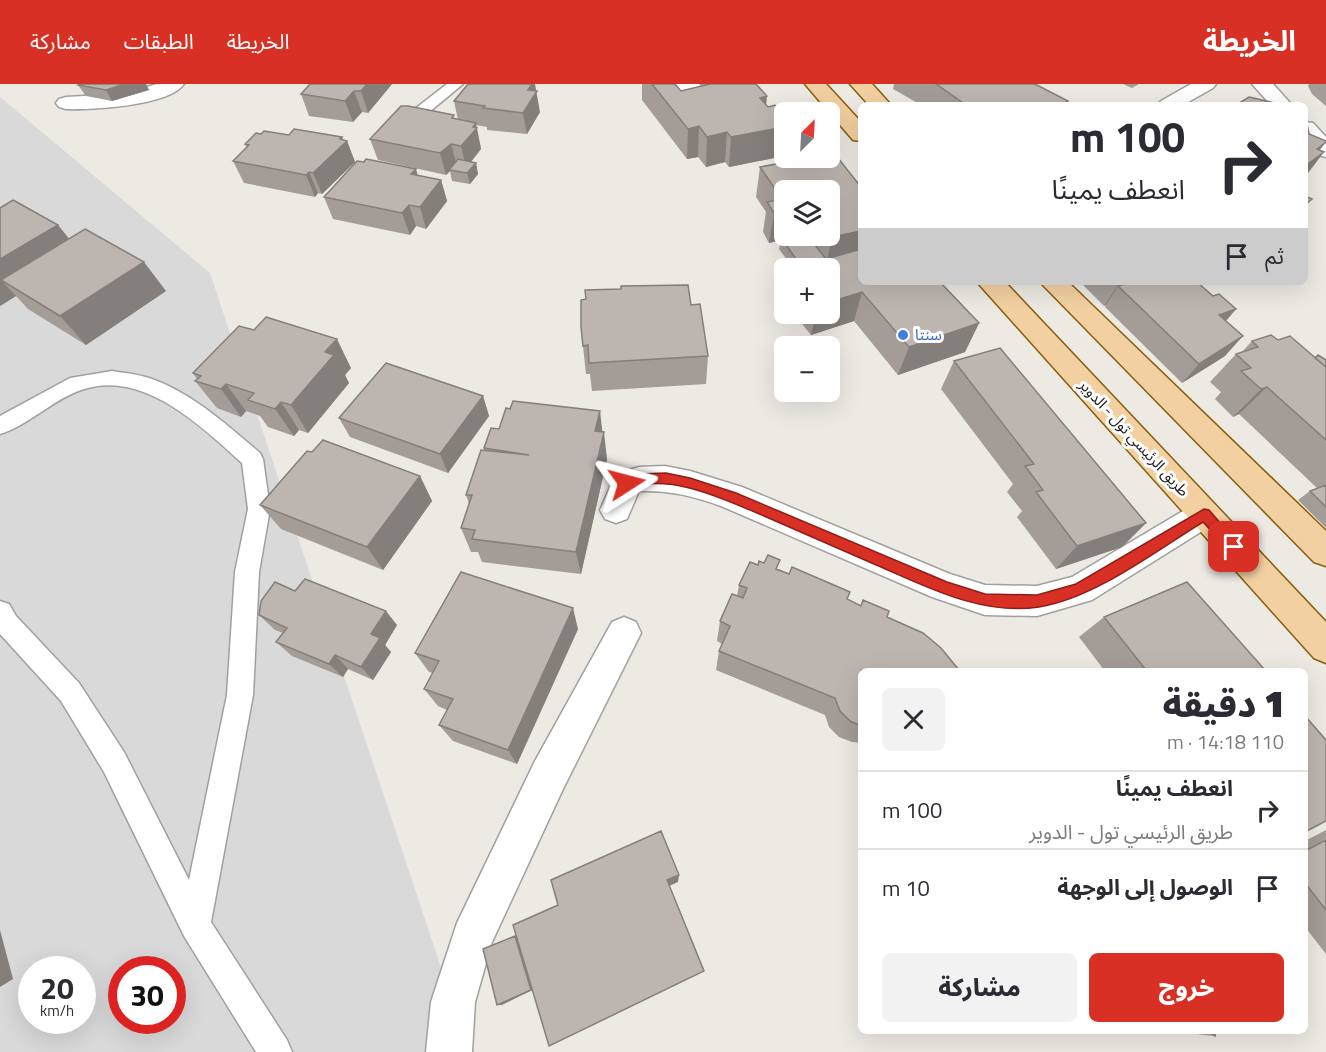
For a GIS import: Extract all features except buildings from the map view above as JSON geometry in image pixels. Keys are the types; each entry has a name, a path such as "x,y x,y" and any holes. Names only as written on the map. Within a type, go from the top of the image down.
{"main road":[{"path":"815,84 858,132"},
{"path":"860,84 879,102"},
{"name":"طريق الرئيسي تول - الدوير","path":"993,285 1326,647"},
{"path":"1056,285 1326,552"}],"street":[{"path":"66,102 113,103 140,98 174,84"},
{"path":"676,84 693,87 720,87 734,84"},
{"path":"1173,102 1206,84"},
{"path":"1262,84 1279,102"},
{"path":"1308,131 1326,150"},
{"path":"616,510 627,483 639,479 666,478 690,483 731,496 944,587 985,600 1037,601 1080,590 1204,514"},
{"path":"448,1052 453,1002 472,938 549,775 624,633"}],"lane":[{"path":"392,134 456,84"},
{"path":"0,426 77,383 112,378 144,384 181,402 218,429 252,459 259,508 247,573 240,695 195,925"},
{"path":"0,612 7,624 70,692 114,762 195,925 275,1052"}],"shaded area":[{"path":"0,97 210,273 469,1052 0,1052"}],"place":[{"name":"سنتا","path":"903,335"}],"route":[{"path":"627,483 639,479 666,478 731,496 944,587 985,600 1037,601 1080,590 1204,514 1234,547"}]}
